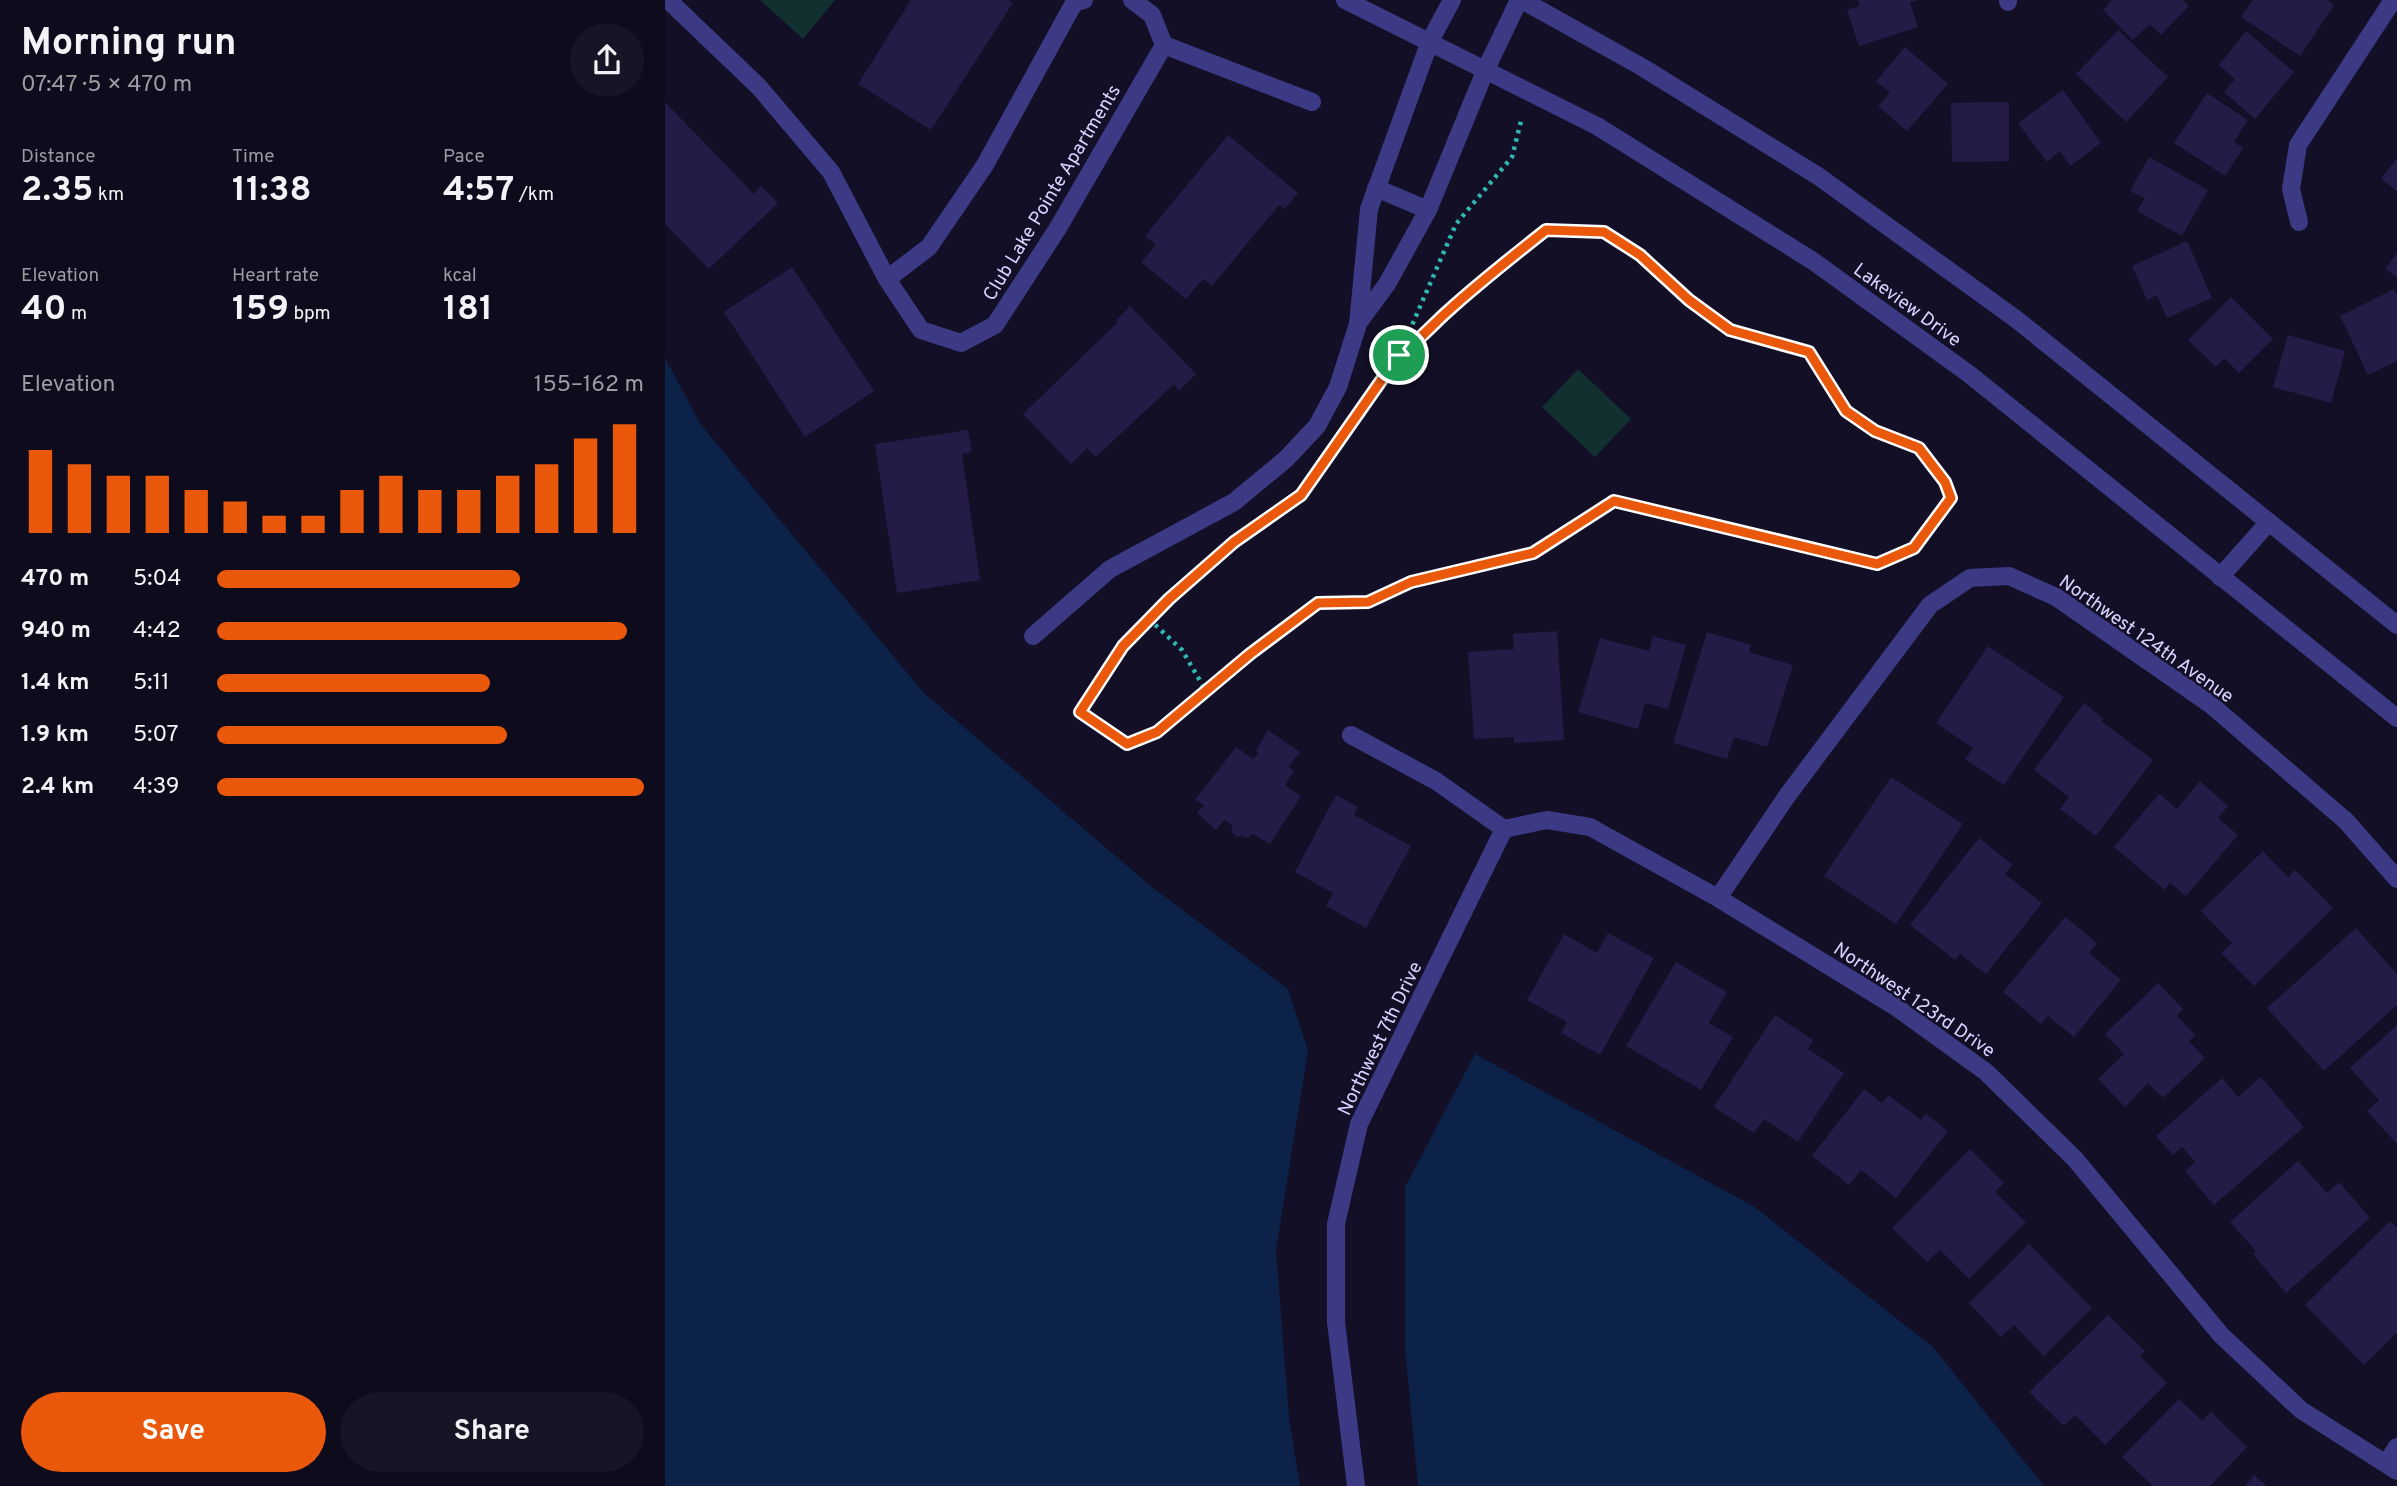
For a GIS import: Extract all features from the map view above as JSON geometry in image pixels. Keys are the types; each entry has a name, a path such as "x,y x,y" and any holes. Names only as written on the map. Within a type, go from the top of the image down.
{"street":[{"name":"Club Lake Pointe Apartments","path":"668,0 759,87 831,172 887,279 921,330 961,343 995,325 1058,228 1164,45"},
{"path":"887,279 929,247 985,164 1074,3 1084,0"},
{"path":"1132,0 1153,15 1164,45 1312,102"},
{"name":"Lakeview Drive","path":"1345,0 1597,126 1813,261 1969,374 2397,718"},
{"path":"1033,636 1110,569 1234,502 1286,459 1317,426 1338,387 1358,324 1369,209 1430,41 1452,0"},
{"path":"1358,324 1387,284 1428,210 1486,69 1520,0 1642,68 1818,176 2016,319 2397,625"},
{"path":"2299,222 2291,189 2298,145 2393,0"},
{"path":"1376,188 1428,210"},
{"path":"2220,576 2269,522"},
{"name":"Northwest 124th Avenue","path":"1719,898 1787,796 1930,606 1970,578 2009,576 2056,597 2210,704 2346,821 2397,879"},
{"path":"1351,735 1436,782 1504,830"},
{"name":"Northwest 123rd Drive","path":"1504,830 1547,820 1590,827 1719,898 1896,1007 1986,1072 2075,1160 2221,1335 2301,1410 2391,1468"},
{"name":"Northwest 7th Drive","path":"1356,1486 1336,1322 1336,1224 1359,1124 1504,830"},
{"path":"2391,1468 2397,1447"}],"path":[{"path":"1399,355 1419,342 1441,317 1487,275 1546,230 1604,232 1640,255 1689,300 1730,330 1809,352 1846,411 1875,431 1919,448 1945,482 1951,498 1914,548 1877,564 1614,501 1533,553 1411,582 1368,602 1318,603 1250,654 1157,732 1127,744 1080,712 1123,646 1149,619 1234,542 1301,495 1399,355 1456,224 1511,158 1521,121"},
{"path":"1149,619 1182,650 1206,691"}],"green space":[{"path":"760,0 835,0 803,39"},
{"path":"1578,369 1631,419 1595,457 1542,407"}],"water":[{"path":"665,358 701,425 924,693 1152,887 1288,989 1308,1051 1276,1250 1289,1418 1300,1486 665,1486"},
{"path":"1475,1054 1753,1206 1933,1347 2044,1486 1418,1486 1405,1348 1405,1187"}],"building":[{"path":"911,0 1008,0 1013,3 931,130 858,84"},
{"path":"1858,0 1918,0 1910,3 1918,27 1859,46 1847,10 1859,6"},
{"path":"2112,0 2183,0 2189,6 2161,35 2150,24 2133,40 2103,10"},
{"path":"2253,0 2327,0 2334,5 2300,56 2241,17"},
{"path":"2118,30 2168,77 2126,122 2076,74"},
{"path":"2246,31 2294,72 2255,119 2224,92 2235,79 2219,65"},
{"path":"1905,47 1948,84 1907,131 1878,106 1890,93 1876,81"},
{"path":"2063,90 2101,143 2070,166 2060,151 2047,162 2018,123"},
{"path":"2207,93 2248,120 2234,142 2243,148 2225,176 2174,143"},
{"path":"665,102 754,194 761,186 778,203 709,269 665,224"},
{"path":"2009,102 2009,161 1952,162 1951,103"},
{"path":"1228,135 1298,193 1285,209 1279,205 1212,286 1203,279 1186,299 1141,262 1156,245 1145,236"},
{"path":"2149,157 2208,190 2182,236 2137,211 2145,198 2130,191"},
{"path":"2397,158 2397,191 2381,179"},
{"path":"2187,241 2212,298 2167,318 2157,295 2147,300 2132,266"},
{"path":"2397,253 2397,277 2385,269"},
{"path":"792,267 874,391 805,437 724,312"},
{"path":"2394,289 2397,295 2397,361 2368,375 2340,316"},
{"path":"2231,297 2273,339 2239,373 2224,358 2216,367 2188,340"},
{"path":"1130,306 1196,374 1179,391 1174,384 1096,457 1087,448 1071,464 1023,414 1118,322 1116,320"},
{"path":"2288,335 2345,351 2331,403 2273,387"},
{"path":"968,430 972,452 962,454 980,580 897,593 875,444"},
{"path":"1557,631 1564,740 1514,743 1514,737 1474,739 1468,652 1514,649 1513,634"},
{"path":"1707,632 1751,645 1749,652 1793,665 1767,747 1734,737 1727,759 1673,743"},
{"path":"1653,636 1686,645 1668,709 1645,703 1638,729 1578,712 1600,638 1649,651"},
{"path":"1988,646 2064,697 2004,785 1965,759 1973,748 1936,723"},
{"path":"2084,703 2103,718 2101,721 2153,760 2096,836 2060,809 2069,797 2034,770"},
{"path":"1268,730 1300,752 1289,766 1294,771 1285,785 1301,796 1270,844 1253,834 1245,838 1241,835 1237,837 1232,832 1232,825 1224,820 1216,830 1197,813 1204,805 1195,800 1236,747 1253,759 1259,753 1256,751"},
{"path":"1891,777 1963,824 1896,924 1824,876"},
{"path":"2200,781 2228,806 2218,818 2238,835 2186,896 2170,883 2165,890 2114,847 2159,794 2177,809"},
{"path":"1336,795 1358,807 1354,815 1411,846 1366,928 1326,906 1333,893 1295,872"},
{"path":"1979,838 2013,865 2005,874 2042,903 1986,974 1960,954 1955,960 1910,925"},
{"path":"2263,851 2288,877 2295,870 2333,908 2254,986 2221,953 2232,943 2201,911"},
{"path":"2065,917 2097,943 2089,953 2121,980 2074,1037 2048,1016 2041,1024 2003,992"},
{"path":"2356,928 2397,974 2397,1005 2324,1071 2267,1008"},
{"path":"1608,933 1654,958 1600,1055 1561,1033 1567,1022 1527,1000 1564,934 1597,953"},
{"path":"1676,962 1727,992 1709,1023 1733,1037 1701,1090 1626,1046"},
{"path":"2158,983 2183,1009 2177,1016 2195,1035 2189,1041 2205,1058 2163,1098 2148,1083 2125,1107 2098,1079 2124,1054 2105,1034"},
{"path":"1775,1015 1813,1040 1808,1049 1844,1073 1798,1142 1764,1119 1754,1133 1714,1107"},
{"path":"2397,1025 2397,1144 2367,1111 2379,1100 2350,1068"},
{"path":"2261,1077 2304,1127 2214,1205 2185,1171 2195,1162 2182,1147 2173,1155 2156,1136 2222,1078 2238,1097"},
{"path":"1864,1089 1882,1103 1888,1095 1921,1120 1926,1114 1948,1131 1896,1198 1861,1170 1849,1185 1812,1156"},
{"path":"1970,1149 2004,1183 1995,1192 2026,1222 1969,1279 1940,1250 1927,1262 1892,1228"},
{"path":"2298,1161 2327,1193 2339,1182 2370,1218 2286,1293 2253,1254 2256,1251 2230,1222"},
{"path":"2390,1221 2397,1228 2397,1332 2364,1365 2305,1305"},
{"path":"2029,1244 2092,1308 2044,1356 2014,1325 2001,1337 1969,1303"},
{"path":"2108,1315 2145,1351 2140,1356 2167,1383 2105,1445 2075,1415 2064,1426 2029,1392"},
{"path":"2179,1399 2202,1421 2211,1412 2247,1447 2210,1486 2153,1486 2122,1457"},
{"path":"2254,1475 2267,1486 2245,1486"}],"route":[{"path":"1546,230 1604,232 1640,255 1689,300 1730,330 1809,352 1846,411 1875,431 1919,448 1945,482 1951,498 1914,548 1877,564 1614,501 1533,553 1411,582 1368,602 1318,603 1250,654 1157,732 1127,744 1080,712 1123,646 1169,599 1234,542 1301,495 1340,443 1399,355 1419,342 1441,317 1487,275 1546,230"}]}
